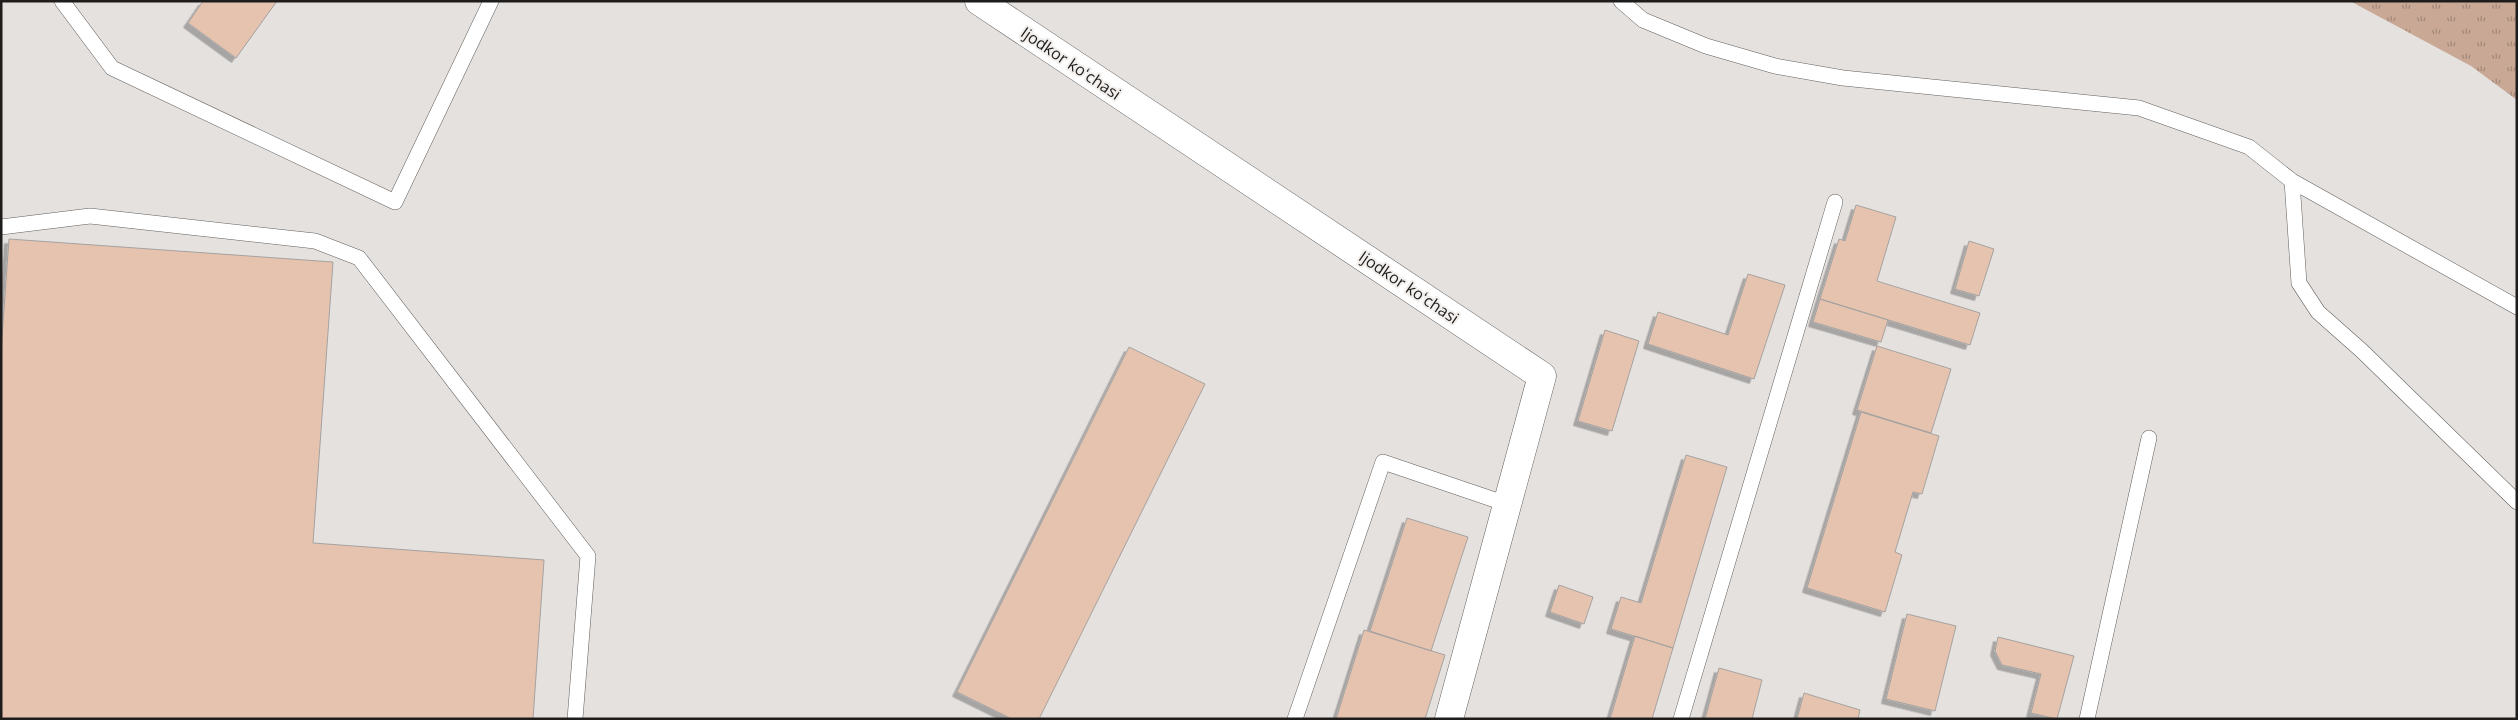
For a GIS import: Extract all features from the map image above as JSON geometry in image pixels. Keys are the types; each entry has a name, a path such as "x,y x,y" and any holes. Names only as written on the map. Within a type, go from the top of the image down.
{"street":[{"name":"Ijodkor koʻchasi","path":"979,1 1542,376 1449,719"}],"lane":[{"path":"62,1 112,68 396,202 491,1"},
{"path":"1621,1 1643,20 1706,46 1775,66 1843,78 2139,108 2249,147 2292,181 2517,307"},
{"path":"2292,181 2299,283 2318,312 2362,351 2517,502"},
{"path":"1682,719 1835,202"},
{"path":"1,226 90,216 316,241 359,258 588,556 575,719"},
{"path":"2087,719 2149,438"},
{"path":"1295,719 1383,462 1507,504"}],"green space":[{"path":"2350,1 2517,1 2517,100 2471,66"}],"building":[{"path":"203,1 277,1 236,58 188,23"},
{"path":"1856,205 1896,217 1877,281 1980,313 1970,345 1820,299 1839,239 1845,241"},
{"path":"9,239 333,262 313,543 544,560 533,719 1,719 1,352"},
{"path":"1969,241 1994,249 1979,296 1955,289"},
{"path":"1748,274 1785,285 1754,379 1648,344 1658,312 1728,335"},
{"path":"1820,299 1888,320 1881,342 1813,322"},
{"path":"1605,330 1639,341 1612,431 1578,421"},
{"path":"1877,346 1951,369 1931,433 1857,410"},
{"path":"1129,347 1205,384 1039,719 1012,719 957,692"},
{"path":"1861,412 1939,436 1922,494 1913,492 1895,552 1902,555 1885,612 1807,588"},
{"path":"1686,455 1727,467 1673,648 1611,629 1621,597 1641,603"},
{"path":"1407,518 1468,537 1431,651 1370,631"},
{"path":"1559,585 1593,597 1584,624 1550,612"},
{"path":"1907,614 1956,626 1935,711 1886,699"},
{"path":"1364,630 1445,655 1425,719 1336,719"},
{"path":"1635,636 1673,648 1652,719 1610,719"},
{"path":"1998,637 2074,656 2057,719 2031,713 2041,674 2002,665 1995,651"},
{"path":"1719,668 1762,680 1752,719 1705,719"},
{"path":"1804,693 1860,710 1858,719 1797,719"}]}
